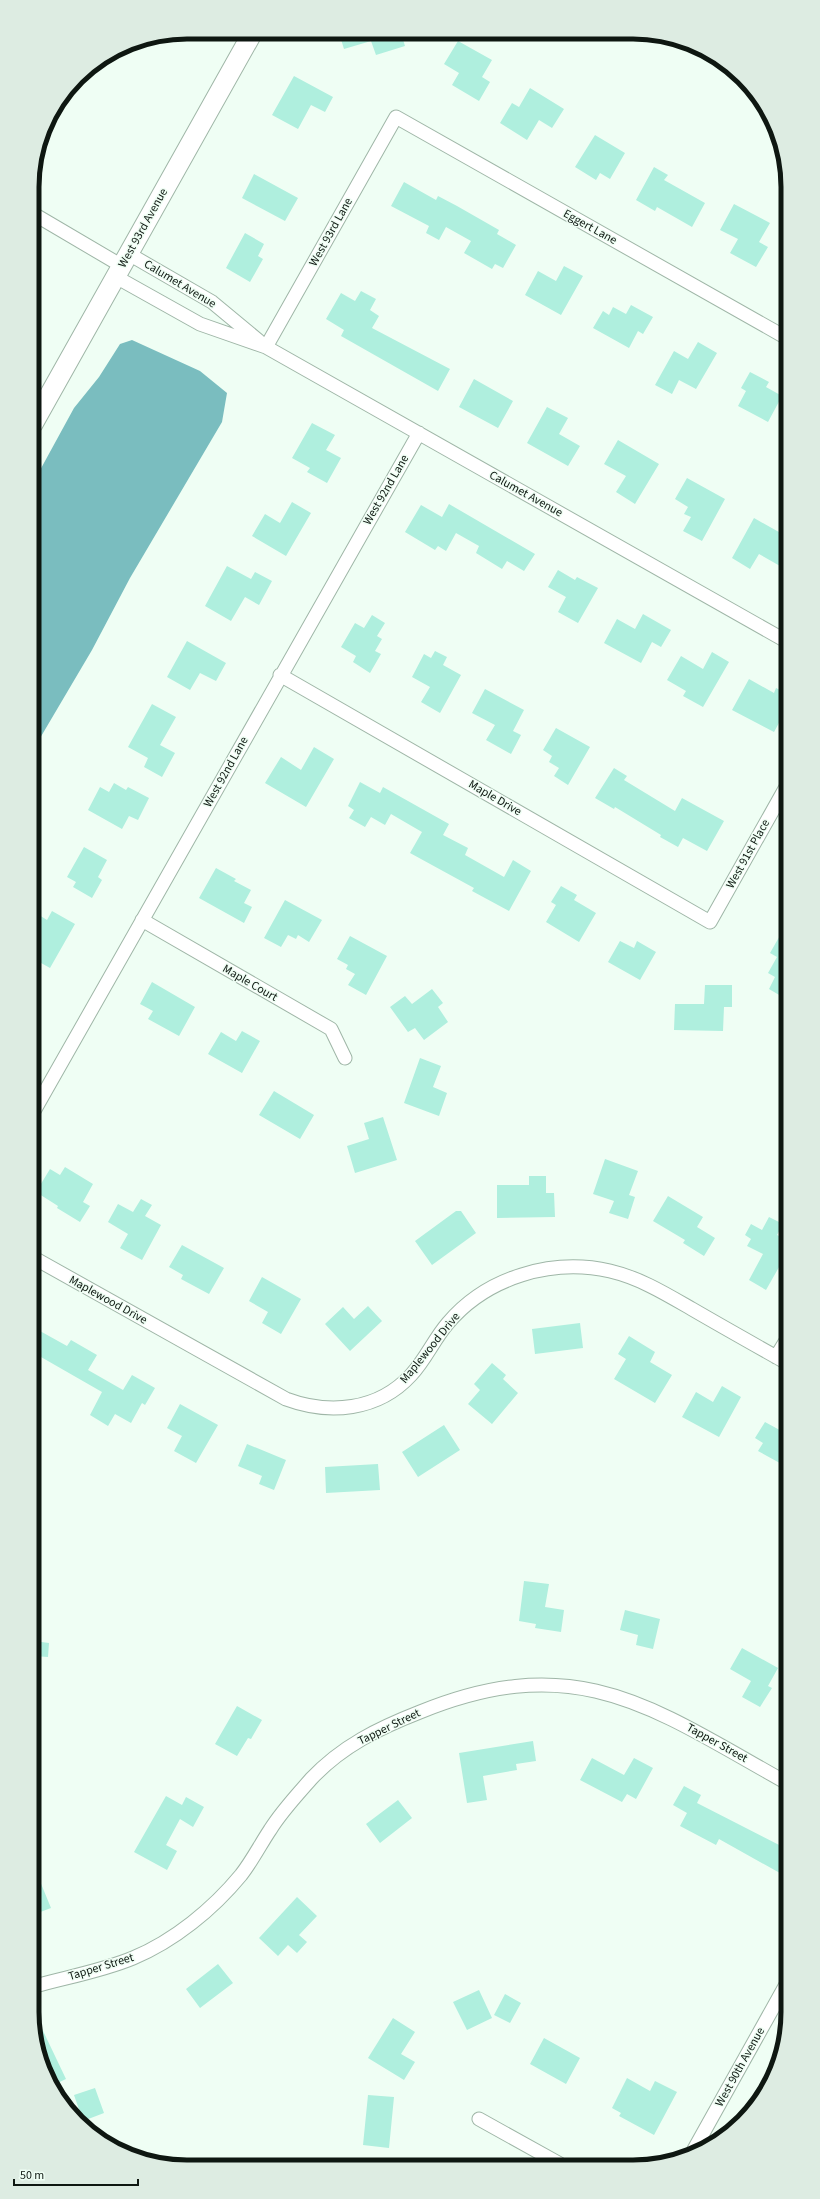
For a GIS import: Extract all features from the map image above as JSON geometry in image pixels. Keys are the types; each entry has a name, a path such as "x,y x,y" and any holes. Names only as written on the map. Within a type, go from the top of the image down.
{"street":[{"name":"West 93rd Avenue","path":"39,413 249,39"},
{"name":"Eggert Lane","path":"396,117 781,335"},
{"name":"West 93rd Lane","path":"266,347 396,117"},
{"name":"Calumet Avenue","path":"39,217 122,266 200,324 266,347 781,637"},
{"name":"Calumet Avenue","path":"122,266 212,302 266,347"},
{"name":"West 92nd Lane","path":"39,1102 418,433"},
{"name":"Maple Drive","path":"280,675 710,922"},
{"name":"West 91st Place","path":"710,922 781,796"},
{"name":"Maple Court","path":"142,920 331,1029 345,1058"},
{"name":"Maplewood Drive","path":"39,1261 286,1399 314,1408 327,1410 358,1406 389,1394 402,1385 412,1375 448,1323 471,1302 498,1284 511,1278 555,1268 597,1269 628,1276 657,1289 781,1359"},
{"name":"Tapper Street","path":"39,1985 131,1959 171,1936 209,1908 231,1886 252,1860 270,1829 290,1803 313,1777 336,1755 386,1725 468,1694 506,1686 540,1684 586,1687 614,1694 644,1705 671,1718 781,1780"},
{"name":"West 90th Avenue","path":"696,2146 781,1994"},
{"path":"479,2119 553,2160"}],"water":[{"path":"132,340 200,371 227,393 222,422 130,578 92,650 39,740 39,472 74,408 99,377 120,344"}],"building":[{"path":"341,39 403,39 405,46 376,55 371,41 344,49"},
{"path":"458,41 492,60 482,77 490,82 479,101 452,85 459,73 444,64"},
{"path":"294,76 333,97 325,112 311,105 298,129 272,115"},
{"path":"530,88 564,109 552,128 539,120 527,140 500,123 512,103 519,107"},
{"path":"595,135 625,153 610,179 600,173 596,180 575,167"},
{"path":"654,167 668,175 664,180 705,203 692,227 657,207 655,211 636,200"},
{"path":"254,174 298,198 285,221 242,198"},
{"path":"404,182 436,200 438,196 499,230 497,234 516,245 503,268 495,264 492,269 464,253 471,241 446,227 439,240 426,233 429,226 391,206"},
{"path":"734,204 770,223 759,242 768,247 756,267 730,253 738,239 720,230"},
{"path":"245,233 264,244 258,256 263,259 250,282 226,268"},
{"path":"564,266 583,276 561,315 525,295 538,271 556,281"},
{"path":"361,291 376,299 370,310 379,316 372,328 450,369 438,391 341,336 344,330 326,319 341,293 355,301"},
{"path":"631,305 653,317 643,334 638,331 629,348 593,328 603,311 609,315 613,307 626,314"},
{"path":"698,342 717,353 696,389 679,380 672,394 655,385 674,351 688,359"},
{"path":"750,372 769,382 766,387 781,395 768,422 738,406 746,391 741,388"},
{"path":"474,379 513,401 498,428 459,407"},
{"path":"547,407 568,418 559,434 580,446 568,466 527,443"},
{"path":"312,423 335,435 326,450 341,458 327,483 307,472 310,468 292,458"},
{"path":"618,440 659,464 635,504 616,492 626,476 604,464"},
{"path":"687,478 725,499 702,541 683,531 691,517 684,514 688,507 675,499"},
{"path":"292,502 311,513 286,556 252,536 265,514 280,523"},
{"path":"449,504 535,554 524,571 507,561 502,569 476,553 479,546 456,533 446,551 438,546 435,550 405,532 421,505 442,517"},
{"path":"754,518 781,533 780,566 759,554 750,569 732,558"},
{"path":"227,566 251,579 255,572 272,581 259,605 245,597 231,621 205,606"},
{"path":"558,570 575,580 577,577 598,588 578,623 558,612 566,597 548,587"},
{"path":"643,614 671,630 661,647 652,642 641,663 604,643 617,619 635,629"},
{"path":"372,615 385,623 377,636 382,639 375,651 381,654 370,673 353,662 356,656 341,647 355,623 364,628"},
{"path":"187,641 226,663 216,681 200,673 190,690 167,677"},
{"path":"435,651 447,657 443,665 461,675 440,713 421,702 430,687 412,677 424,654 431,658"},
{"path":"712,652 729,662 703,707 683,696 686,691 667,680 681,656 703,669"},
{"path":"749,679 774,693 776,688 781,690 781,719 774,732 732,710"},
{"path":"485,689 524,710 513,731 521,735 511,754 486,740 495,725 472,713"},
{"path":"152,704 176,717 160,745 175,753 162,777 144,767 148,758 128,747"},
{"path":"556,728 590,747 568,785 554,776 559,768 549,762 552,756 543,750"},
{"path":"314,747 334,759 306,807 265,783 281,757 301,770"},
{"path":"614,768 627,776 624,780 675,811 682,798 724,821 707,851 683,838 678,847 660,837 661,835 615,807 614,809 595,798"},
{"path":"360,782 380,793 383,787 449,824 443,835 468,848 465,855 504,877 513,860 531,871 509,911 472,891 474,888 410,853 422,832 391,814 385,825 371,817 365,827 349,818 354,810 348,806"},
{"path":"114,783 126,790 128,787 149,798 138,820 129,816 122,829 88,810 100,787 109,792"},
{"path":"84,847 107,860 98,877 102,880 92,898 73,887 76,882 67,877"},
{"path":"216,868 236,879 234,881 251,890 244,903 252,907 244,923 199,898"},
{"path":"561,886 577,895 574,900 596,913 579,942 546,922 556,905 551,902"},
{"path":"285,900 322,920 309,942 298,935 296,939 288,935 281,947 264,938"},
{"path":"52,911 75,924 50,968 39,962 39,915 47,920"},
{"path":"781,934 781,996 769,989 775,977 768,973 777,957 770,953"},
{"path":"350,936 387,956 366,995 348,985 355,974 346,969 348,965 337,959"},
{"path":"620,941 634,948 637,941 656,952 640,980 608,962"},
{"path":"152,982 195,1007 179,1036 148,1019 153,1011 140,1004"},
{"path":"705,985 732,985 732,1007 724,1007 723,1031 674,1030 675,1004 704,1004"},
{"path":"432,989 443,1003 438,1007 448,1022 424,1040 415,1028 408,1032 390,1007 405,996 412,1004"},
{"path":"242,1031 260,1041 242,1073 208,1054 221,1032 236,1041"},
{"path":"420,1058 441,1066 433,1087 447,1093 439,1116 404,1103"},
{"path":"274,1091 314,1115 300,1139 259,1115"},
{"path":"383,1117 397,1160 355,1173 347,1146 369,1139 364,1123"},
{"path":"605,1159 638,1171 629,1195 635,1197 628,1219 609,1213 614,1201 593,1194"},
{"path":"65,1167 93,1184 83,1202 90,1206 80,1222 57,1208 58,1206 39,1194 39,1187 50,1169 60,1175"},
{"path":"529,1176 546,1176 546,1193 554,1193 555,1217 497,1218 497,1185 529,1185"},
{"path":"668,1196 703,1217 697,1227 715,1238 704,1256 683,1243 685,1240 653,1221"},
{"path":"141,1199 152,1205 145,1216 161,1225 142,1260 120,1248 128,1234 108,1222 118,1204 133,1212"},
{"path":"456,1211 461,1211 476,1233 432,1265 415,1241"},
{"path":"769,1217 781,1223 781,1228 777,1235 781,1237 781,1264 766,1290 749,1280 763,1254 747,1246 751,1239 745,1235 751,1224 762,1230"},
{"path":"182,1245 224,1268 209,1294 181,1279 183,1275 169,1267"},
{"path":"262,1277 301,1299 281,1334 262,1323 268,1312 249,1301"},
{"path":"368,1306 382,1321 350,1351 325,1324 343,1307 354,1319"},
{"path":"580,1323 583,1348 535,1354 532,1329"},
{"path":"40,1331 67,1346 71,1340 97,1355 88,1370 123,1390 132,1375 155,1388 145,1405 142,1403 131,1423 115,1414 108,1426 90,1415 102,1392 39,1356"},
{"path":"629,1336 655,1352 650,1362 672,1375 655,1403 614,1379 626,1359 618,1354"},
{"path":"492,1363 506,1375 503,1379 518,1393 492,1424 468,1404 480,1390 474,1384"},
{"path":"722,1386 741,1397 719,1437 682,1417 696,1392 713,1402"},
{"path":"180,1404 218,1425 196,1463 174,1451 182,1436 167,1428"},
{"path":"765,1422 781,1431 781,1464 758,1451 763,1443 755,1438"},
{"path":"444,1425 460,1450 418,1477 402,1452"},
{"path":"247,1444 286,1460 274,1490 259,1484 262,1476 238,1466"},
{"path":"378,1464 380,1490 326,1493 325,1467"},
{"path":"524,1581 549,1584 545,1607 564,1610 561,1632 535,1628 536,1624 519,1621"},
{"path":"625,1610 660,1619 653,1649 636,1645 638,1635 620,1630"},
{"path":"39,1642 49,1643 48,1657 39,1656"},
{"path":"742,1648 778,1668 768,1686 772,1688 760,1707 742,1697 751,1681 730,1669"},
{"path":"237,1706 262,1720 251,1739 248,1738 237,1756 215,1744"},
{"path":"533,1741 536,1761 516,1764 517,1770 483,1776 487,1800 467,1803 459,1753"},
{"path":"592,1758 624,1775 634,1758 653,1768 636,1799 627,1794 622,1802 580,1780"},
{"path":"684,1786 701,1795 697,1803 781,1846 781,1874 719,1839 716,1845 680,1826 687,1813 673,1805"},
{"path":"166,1796 182,1805 186,1797 204,1807 193,1827 180,1819 166,1845 177,1851 167,1870 134,1852"},
{"path":"398,1800 412,1818 380,1843 366,1824"},
{"path":"39,1879 51,1908 39,1912"},
{"path":"297,1897 317,1916 299,1935 307,1942 297,1953 288,1945 278,1956 259,1938"},
{"path":"218,1964 233,1983 200,2008 186,1989"},
{"path":"479,1990 492,2018 467,2030 453,2002"},
{"path":"505,1994 521,2003 510,2023 494,2015"},
{"path":"393,2018 415,2032 401,2054 415,2062 404,2080 368,2058"},
{"path":"39,2023 66,2079 57,2083 54,2077 44,2050"},
{"path":"544,2038 580,2058 566,2084 530,2064"},
{"path":"627,2078 650,2091 655,2081 677,2092 654,2135 619,2116 621,2113 612,2108"},
{"path":"95,2088 104,2113 86,2120 81,2116 74,2095"},
{"path":"368,2095 394,2097 389,2148 363,2145"}]}
